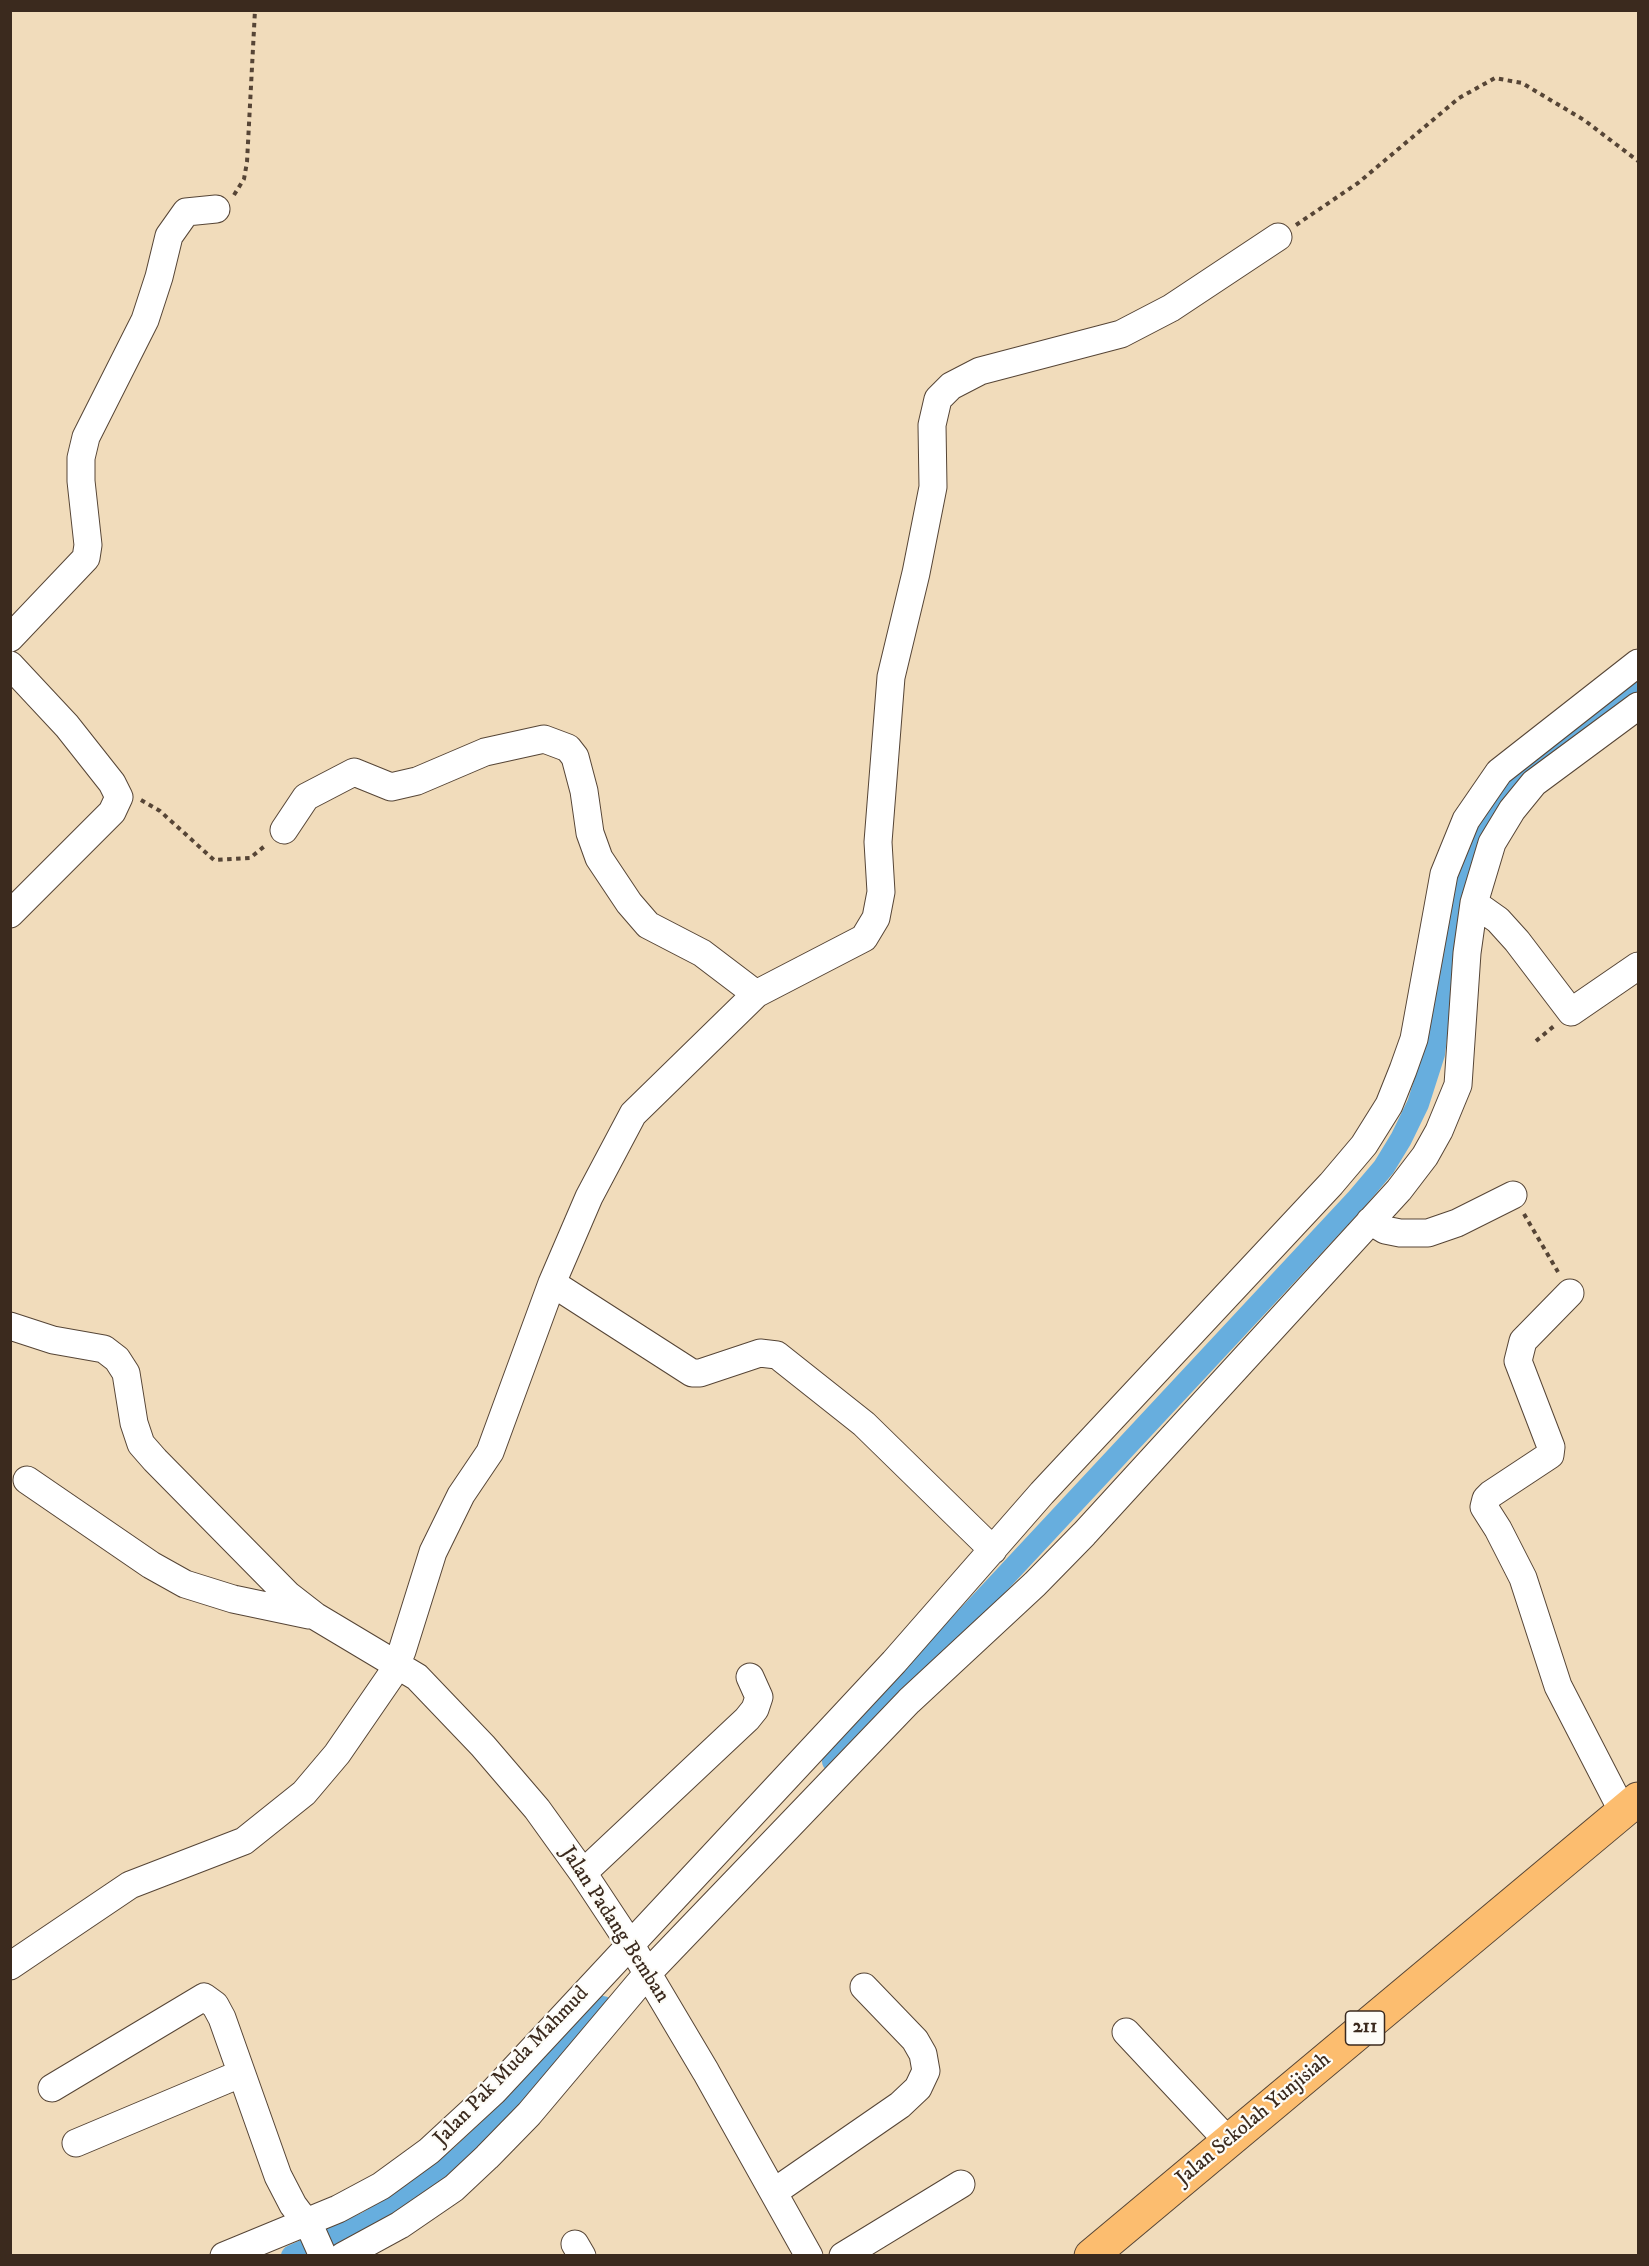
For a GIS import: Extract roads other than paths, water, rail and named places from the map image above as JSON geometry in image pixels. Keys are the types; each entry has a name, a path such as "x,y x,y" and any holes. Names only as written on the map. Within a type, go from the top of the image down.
{"main road":[{"name":"Jalan Sekolah Yunjisiah","path":"1091,2256 1631,1806"}],"street":[{"path":"10,638 86,558 88,544 81,481 81,458 86,437 145,320 169,236 186,213 222,205"},
{"path":"10,1966 130,1885 244,1841 303,1793 337,1754 391,1662 402,1651 433,1552 461,1495 490,1452 552,1283 589,1197 633,1114 756,993 864,938 876,918 881,892 878,832 891,677 916,573 933,486 932,426 938,399 951,386 980,371 1121,334 1171,308 1278,237"},
{"path":"638,1959 1084,1534 1370,1221 1425,1156 1439,1131 1458,1085 1467,953 1474,903 1492,843 1512,810 1534,783 1561,742 1638,663"},
{"path":"10,665 67,726 112,783 119,797 112,812 10,914"},
{"path":"52,2088 204,1997 215,2004 222,2018 278,2176 308,2226 330,2255 400,2225 462,2180 529,2114 638,1959 894,1662 1140,1386 1331,1184 1364,1144 1389,1105 1414,1039 1444,874 1466,820 1500,772 1638,705"},
{"path":"284,830 306,797 354,772 391,787 417,781 485,752 544,739 568,748 575,757 584,791 590,833 599,858 629,903 648,925 702,953 756,993"},
{"path":"1474,903 1498,920 1517,941 1571,1012 1638,966"},
{"path":"1370,1221 1393,1232 1428,1233 1457,1223 1513,1195"},
{"path":"552,1283 692,1373 700,1373 760,1353 777,1355 864,1424 993,1550"},
{"path":"1570,1293 1523,1341 1518,1361 1551,1447 1550,1455 1486,1498 1484,1508 1498,1528 1523,1578 1558,1686 1631,1806"},
{"path":"10,1326 43,1337 104,1349 117,1359 126,1373 134,1423 141,1444 265,1573 315,1616"},
{"path":"27,1480 152,1565 185,1584 234,1599 315,1616"},
{"name":"Jalan Padang Bemban","path":"315,1616 417,1677 483,1746 537,1809 584,1873 638,1959 809,2256"},
{"path":"584,1873 747,1719 755,1709 759,1697 750,1677"},
{"name":"Jalan Pak Muda Mahmud","path":"224,2256 308,2226 381,2186 429,2151 638,1959"},
{"path":"774,2192 900,2105 918,2088 926,2071 923,2054 915,2040 864,1987"},
{"path":"1126,2032 1227,2141"},
{"path":"76,2143 240,2074"},
{"path":"843,2256 961,2184"}],"waterway":[{"path":"833,1761 1356,1200 1384,1167 1418,1104 1434,1054 1449,934 1460,878 1473,845 1494,806 1517,777 1638,687"},
{"path":"292,2256 368,2222 417,2191 458,2159 509,2111 603,2007"}]}
